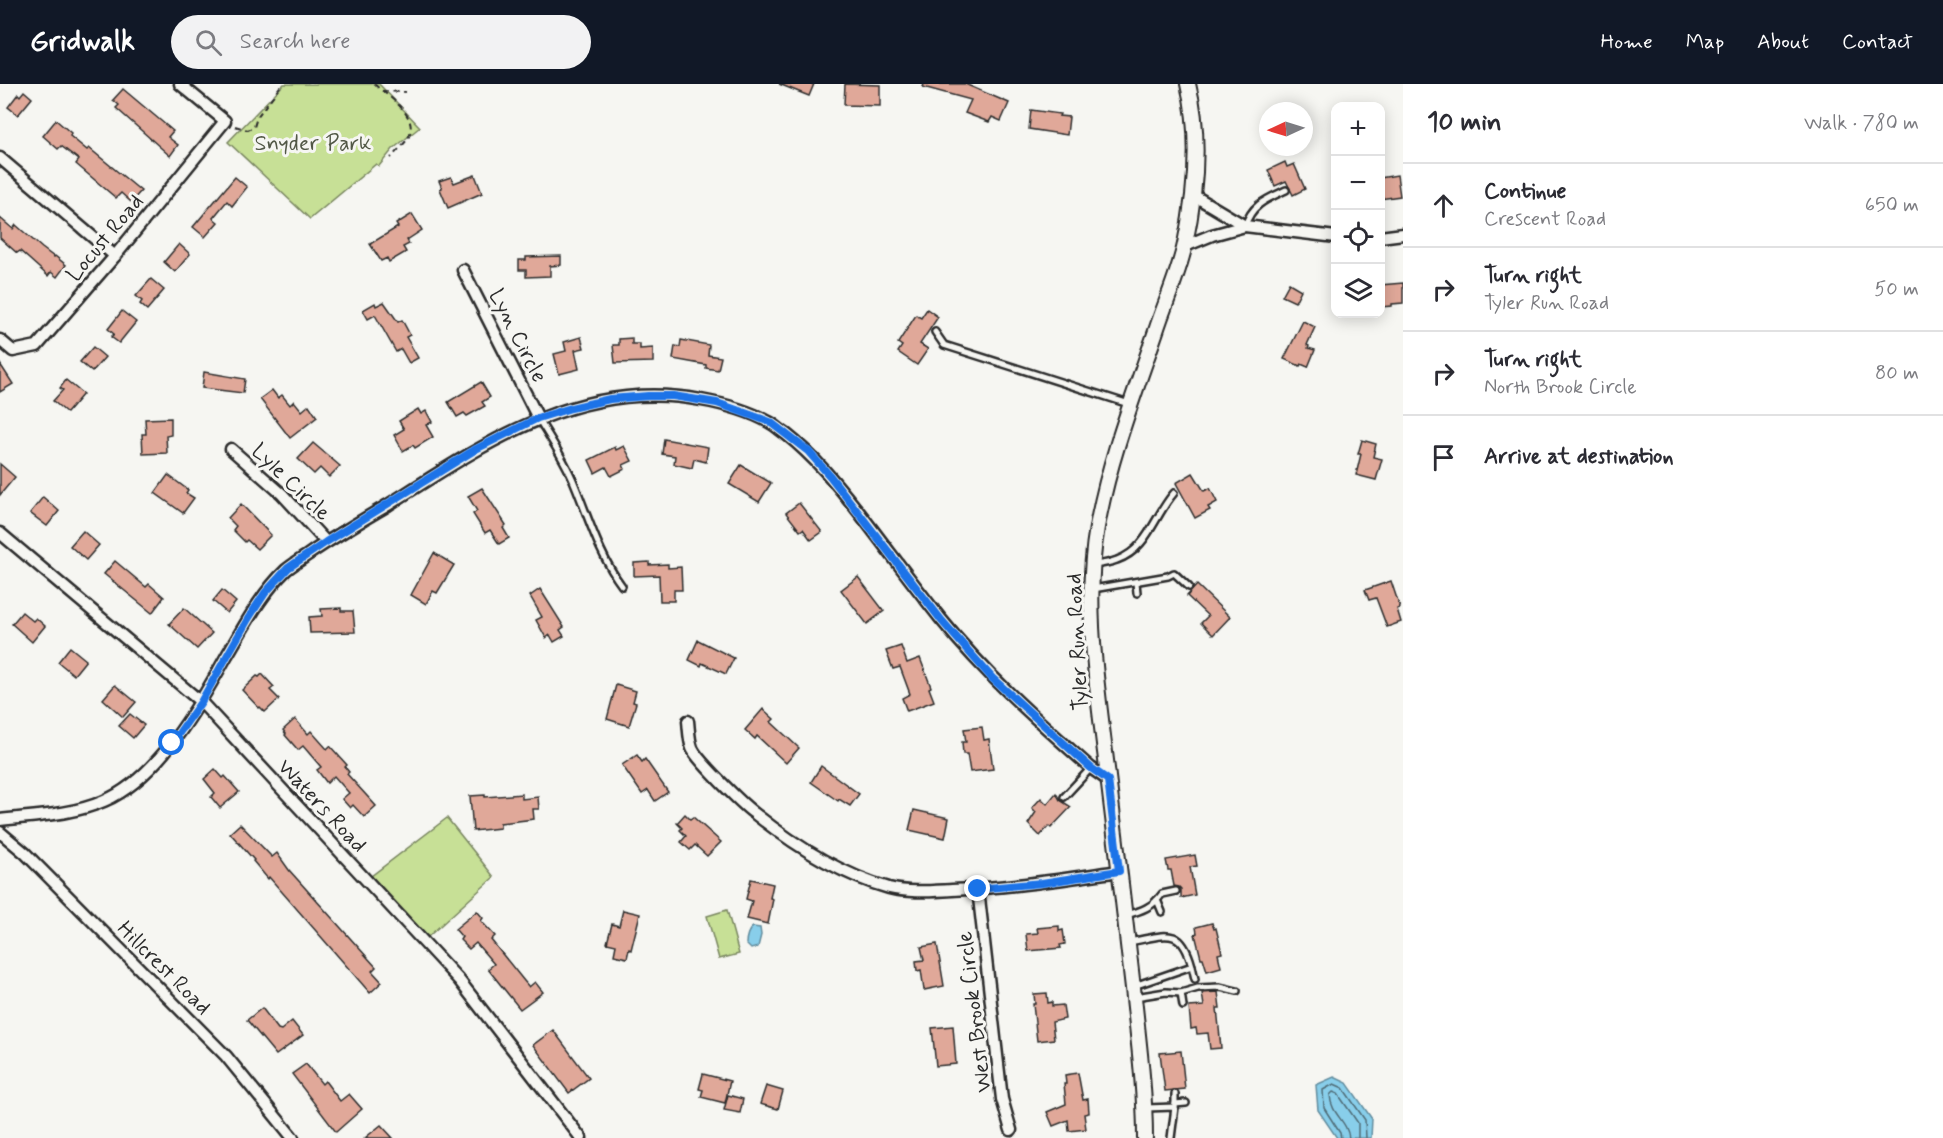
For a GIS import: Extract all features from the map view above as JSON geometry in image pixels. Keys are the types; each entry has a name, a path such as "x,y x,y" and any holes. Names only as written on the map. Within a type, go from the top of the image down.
{"street":[{"path":"180,84 225,121"},
{"name":"Tyler Run Road","path":"1145,1138 1145,1108 1133,992 1091,619 1092,590 1097,527 1111,470 1130,405 1185,246 1196,160 1195,123 1188,84"},
{"name":"Locust Road","path":"0,340 13,351 37,346 115,256 225,121"},
{"path":"0,158 115,256"},
{"path":"1192,195 1245,226"},
{"path":"1185,246 1212,235 1245,226 1331,237"},
{"path":"1385,236 1403,234"},
{"name":"Lyn Circle","path":"463,270 538,418"},
{"path":"0,820 68,812 104,801 127,788 172,743 201,702 265,593 288,568 326,542 476,449 538,418 610,399 664,396 717,403 770,422 808,451 830,476 942,621 992,678 1091,768 1108,780"},
{"name":"Lyle Circle","path":"231,449 282,494 326,542"},
{"name":"Waters Road","path":"0,533 201,702 459,980 582,1138"},
{"path":"688,721 692,750 742,803 781,834 824,861 858,877 890,888 922,891 1042,883 1119,871"},
{"name":"Hillcrest Road","path":"0,832 25,853 226,1056 293,1138"},
{"name":"West Brook Circle","path":"978,889 1002,1099 1011,1130"}],"lane":[{"path":"1245,226 1249,213 1264,201 1286,190"},
{"path":"935,332 944,345 1130,405"},
{"path":"538,418 574,482 595,534 622,586"},
{"path":"1093,566 1117,560 1137,550 1164,504 1174,493"},
{"path":"1092,590 1174,573 1189,587"},
{"path":"1136,582 1137,593"},
{"path":"1064,797 1091,768"},
{"path":"1124,916 1145,910 1162,894 1176,891"},
{"path":"1158,900 1162,912"},
{"path":"1127,942 1170,935 1178,939 1187,948 1195,979"},
{"path":"1133,992 1192,966"},
{"path":"1133,992 1181,993 1198,988 1220,987 1237,991"},
{"path":"1181,993 1183,1006"},
{"path":"1171,1138 1175,1094"},
{"path":"1145,1108 1186,1103"}],"path":[{"path":"225,121 239,129 248,130 254,126 256,117 282,84"},
{"path":"374,84 409,115 411,129 408,138 391,158"},
{"path":"382,91 406,92"}],"green space":[{"name":"Snyder Park","path":"284,84 379,84 420,127 393,149 379,166 376,164 310,219 228,142"},
{"path":"447,818 494,877 419,945 366,880"},
{"path":"727,910 739,954 719,959 707,916"}],"water":[{"path":"753,927 760,928 761,935 758,947 751,949 746,942"},
{"path":"1334,1077 1347,1083 1372,1119 1371,1138 1337,1138 1318,1110 1316,1085"}],"building":[{"path":"779,84 814,84 809,96"},
{"path":"845,84 880,85 880,106 844,105"},
{"path":"924,84 965,84 1009,103 1001,121 992,117 989,122 965,113 971,100 923,87"},
{"path":"123,89 173,131 168,137 178,145 170,156 116,108 119,105 113,100"},
{"path":"24,91 32,98 18,115 8,107 18,94 20,96"},
{"path":"1031,110 1069,117 1067,135 1029,129"},
{"path":"56,120 71,133 70,136 87,150 89,148 141,191 131,202 121,193 116,198 76,164 79,160 61,146 58,149 43,136"},
{"path":"1285,162 1287,167 1294,164 1305,189 1293,195 1286,181 1275,186 1268,170"},
{"path":"475,175 482,193 448,208 439,181 451,177 454,183"},
{"path":"1397,175 1400,196 1385,198 1385,177"},
{"path":"235,177 247,187 232,206 227,201 213,218 218,222 205,237 193,227"},
{"path":"412,214 422,230 407,240 409,244 403,247 406,252 389,262 387,258 381,261 370,244 398,227 396,224"},
{"path":"0,218 13,229 16,225 66,265 57,277 51,272 48,276 20,251 17,253 0,238"},
{"path":"179,244 190,254 175,272 164,262"},
{"path":"561,256 561,265 550,266 550,276 526,277 526,270 519,270 519,260 526,260 526,257"},
{"path":"151,279 164,290 147,310 136,296"},
{"path":"1289,283 1301,290 1295,302 1282,296"},
{"path":"1403,283 1403,303 1385,307 1385,285"},
{"path":"384,302 398,322 402,320 410,335 406,337 418,358 409,363 401,349 396,352 375,315 368,319 363,310 375,303 376,306"},
{"path":"927,309 938,317 920,344 928,349 917,365 898,352 902,346 898,343 916,315 921,318"},
{"path":"122,311 136,322 119,343 111,337 114,334 108,329"},
{"path":"1303,321 1315,327 1307,345 1308,348 1315,350 1308,367 1284,359"},
{"path":"581,337 584,348 575,350 579,369 559,374 554,354 566,351 564,342"},
{"path":"632,338 632,344 640,344 640,349 653,348 653,362 615,363 613,345 619,345 619,339"},
{"path":"681,340 709,345 708,355 721,357 718,370 706,368 706,365 673,359 675,346 680,347"},
{"path":"93,347 105,357 92,372 80,362"},
{"path":"0,364 13,384 0,392"},
{"path":"204,372 245,379 243,393 202,388"},
{"path":"66,380 83,394 67,413 53,401 63,390 60,388"},
{"path":"481,382 490,397 482,402 485,406 467,416 464,413 457,417 448,402"},
{"path":"272,390 278,398 282,395 290,405 294,401 302,411 309,405 317,417 290,438 260,399"},
{"path":"418,409 421,414 426,411 432,422 426,425 433,437 415,448 413,445 403,451 394,435 404,429 399,421"},
{"path":"171,418 171,435 166,436 167,453 143,454 142,434 146,434 145,419"},
{"path":"664,439 708,447 706,462 694,459 692,468 674,464 675,456 662,454"},
{"path":"1362,440 1376,444 1373,457 1382,459 1376,480 1356,475"},
{"path":"313,443 340,466 329,477 320,468 314,474 298,459"},
{"path":"624,446 632,461 623,465 625,469 611,476 606,467 595,473 589,460 615,447 616,450"},
{"path":"0,464 15,477 0,495"},
{"path":"741,465 771,483 759,502 729,484"},
{"path":"1193,473 1204,491 1210,488 1217,502 1208,507 1210,510 1195,518 1176,483"},
{"path":"168,475 188,490 186,493 194,498 183,513 155,493"},
{"path":"482,488 506,525 503,528 509,538 499,544 490,530 485,533 473,514 477,511 468,496"},
{"path":"43,497 59,511 47,526 30,513"},
{"path":"799,503 822,532 811,540 803,529 800,531 786,513"},
{"path":"241,504 271,535 257,549 247,540 245,542 233,530 236,526 228,518"},
{"path":"83,531 99,545 86,560 70,546"},
{"path":"434,553 454,565 437,593 433,591 426,604 411,595"},
{"path":"115,561 146,587 149,584 164,597 152,613 104,574"},
{"path":"649,562 649,565 668,564 668,568 681,567 682,590 674,590 674,601 660,601 659,575 634,576 634,563"},
{"path":"858,577 884,611 867,624 841,590"},
{"path":"1391,581 1400,608 1397,609 1401,622 1387,627 1376,598 1369,600 1365,590"},
{"path":"1197,585 1230,617 1213,635 1201,623 1208,616 1187,596"},
{"path":"540,589 564,627 560,630 564,636 554,642 550,635 546,638 536,620 542,617 530,596"},
{"path":"222,590 236,602 227,613 213,601"},
{"path":"184,608 212,633 197,649 169,624"},
{"path":"341,608 341,611 353,611 355,632 310,633 309,617 322,616 321,609"},
{"path":"22,612 33,621 36,618 45,626 32,642 12,624"},
{"path":"698,640 734,658 726,674 689,660"},
{"path":"901,646 907,663 920,658 934,701 907,711 902,698 910,694 900,667 893,669 886,651"},
{"path":"70,647 86,660 74,675 58,662"},
{"path":"262,674 274,687 270,690 279,699 265,712 242,690"},
{"path":"115,685 136,702 123,717 103,699"},
{"path":"616,685 636,691 633,702 636,703 629,726 607,719"},
{"path":"763,709 774,719 771,722 799,748 786,763 757,736 755,739 745,730"},
{"path":"130,714 144,725 133,738 119,726"},
{"path":"295,719 308,734 311,731 327,749 330,746 347,765 345,767 349,772 347,774 376,806 364,817 353,805 350,808 342,799 349,793 334,776 327,783 317,770 321,767 303,746 298,750 285,735 283,730"},
{"path":"982,727 984,740 989,739 993,769 970,772 967,754 963,754 962,742 966,742 964,729"},
{"path":"637,755 642,762 645,759 668,792 655,801 648,790 642,794 622,765"},
{"path":"821,766 859,794 850,806 839,799 838,801 811,782"},
{"path":"215,769 223,778 225,776 239,792 220,808 211,797 215,793 204,779"},
{"path":"1056,793 1060,800 1071,807 1040,836 1028,824 1036,812 1032,808 1041,798 1047,804"},
{"path":"522,794 522,799 538,797 539,809 533,809 534,819 500,823 500,828 473,831 470,796"},
{"path":"914,810 949,818 945,838 909,830"},
{"path":"685,814 690,819 693,817 721,842 707,856 695,845 690,850 681,842 686,836 677,823"},
{"path":"240,824 272,857 277,853 289,870 376,967 372,971 382,982 370,993 230,833"},
{"path":"1195,855 1197,866 1190,867 1195,895 1181,898 1181,889 1174,886 1171,870 1168,870 1166,860"},
{"path":"751,879 773,884 770,898 773,899 768,924 747,919 752,901 746,899"},
{"path":"623,910 640,914 627,958 614,955 616,945 607,943 612,924 619,926"},
{"path":"477,911 483,918 481,921 495,936 491,940 524,981 529,987 535,982 543,992 520,1009 488,969 494,964 476,943 469,949 460,940 462,937 455,929"},
{"path":"1212,923 1214,929 1216,928 1222,953 1218,954 1221,967 1207,971 1195,934 1197,933 1196,927"},
{"path":"1059,926 1059,931 1063,930 1065,944 1060,945 1061,948 1028,951 1026,934 1038,933 1037,928"},
{"path":"937,944 944,986 924,990 921,970 917,971 916,961 924,960 921,947"},
{"path":"1218,992 1220,1008 1217,1008 1221,1048 1210,1049 1208,1033 1197,1034 1196,1028 1191,1029 1189,1007 1204,1006 1202,993"},
{"path":"1047,993 1048,1003 1052,1002 1052,1006 1063,1005 1065,1019 1052,1022 1054,1039 1037,1041 1034,994"},
{"path":"262,1008 278,1029 281,1030 292,1021 303,1035 276,1055 247,1020"},
{"path":"953,1026 956,1064 936,1066 932,1028"},
{"path":"553,1030 589,1078 569,1093 533,1045"},
{"path":"1181,1051 1185,1089 1165,1091 1160,1053"},
{"path":"306,1064 322,1084 325,1081 340,1101 349,1094 362,1109 336,1132 292,1074"},
{"path":"1078,1073 1083,1100 1088,1099 1089,1113 1084,1114 1086,1129 1069,1131 1068,1120 1053,1126 1047,1112 1066,1104 1065,1075"},
{"path":"703,1074 730,1081 725,1103 701,1097 703,1090 699,1089"},
{"path":"766,1086 783,1091 778,1109 760,1104"},
{"path":"728,1095 743,1099 740,1113 724,1110"},
{"path":"381,1125 393,1138 365,1138"}],"route":[{"path":"172,743 201,702 265,593 288,568 326,542 476,449 538,418 610,399 648,396 696,399 730,407 770,422 808,451 830,476 942,621 992,678 1091,768 1108,780 1119,871 1042,883 978,889"}]}
